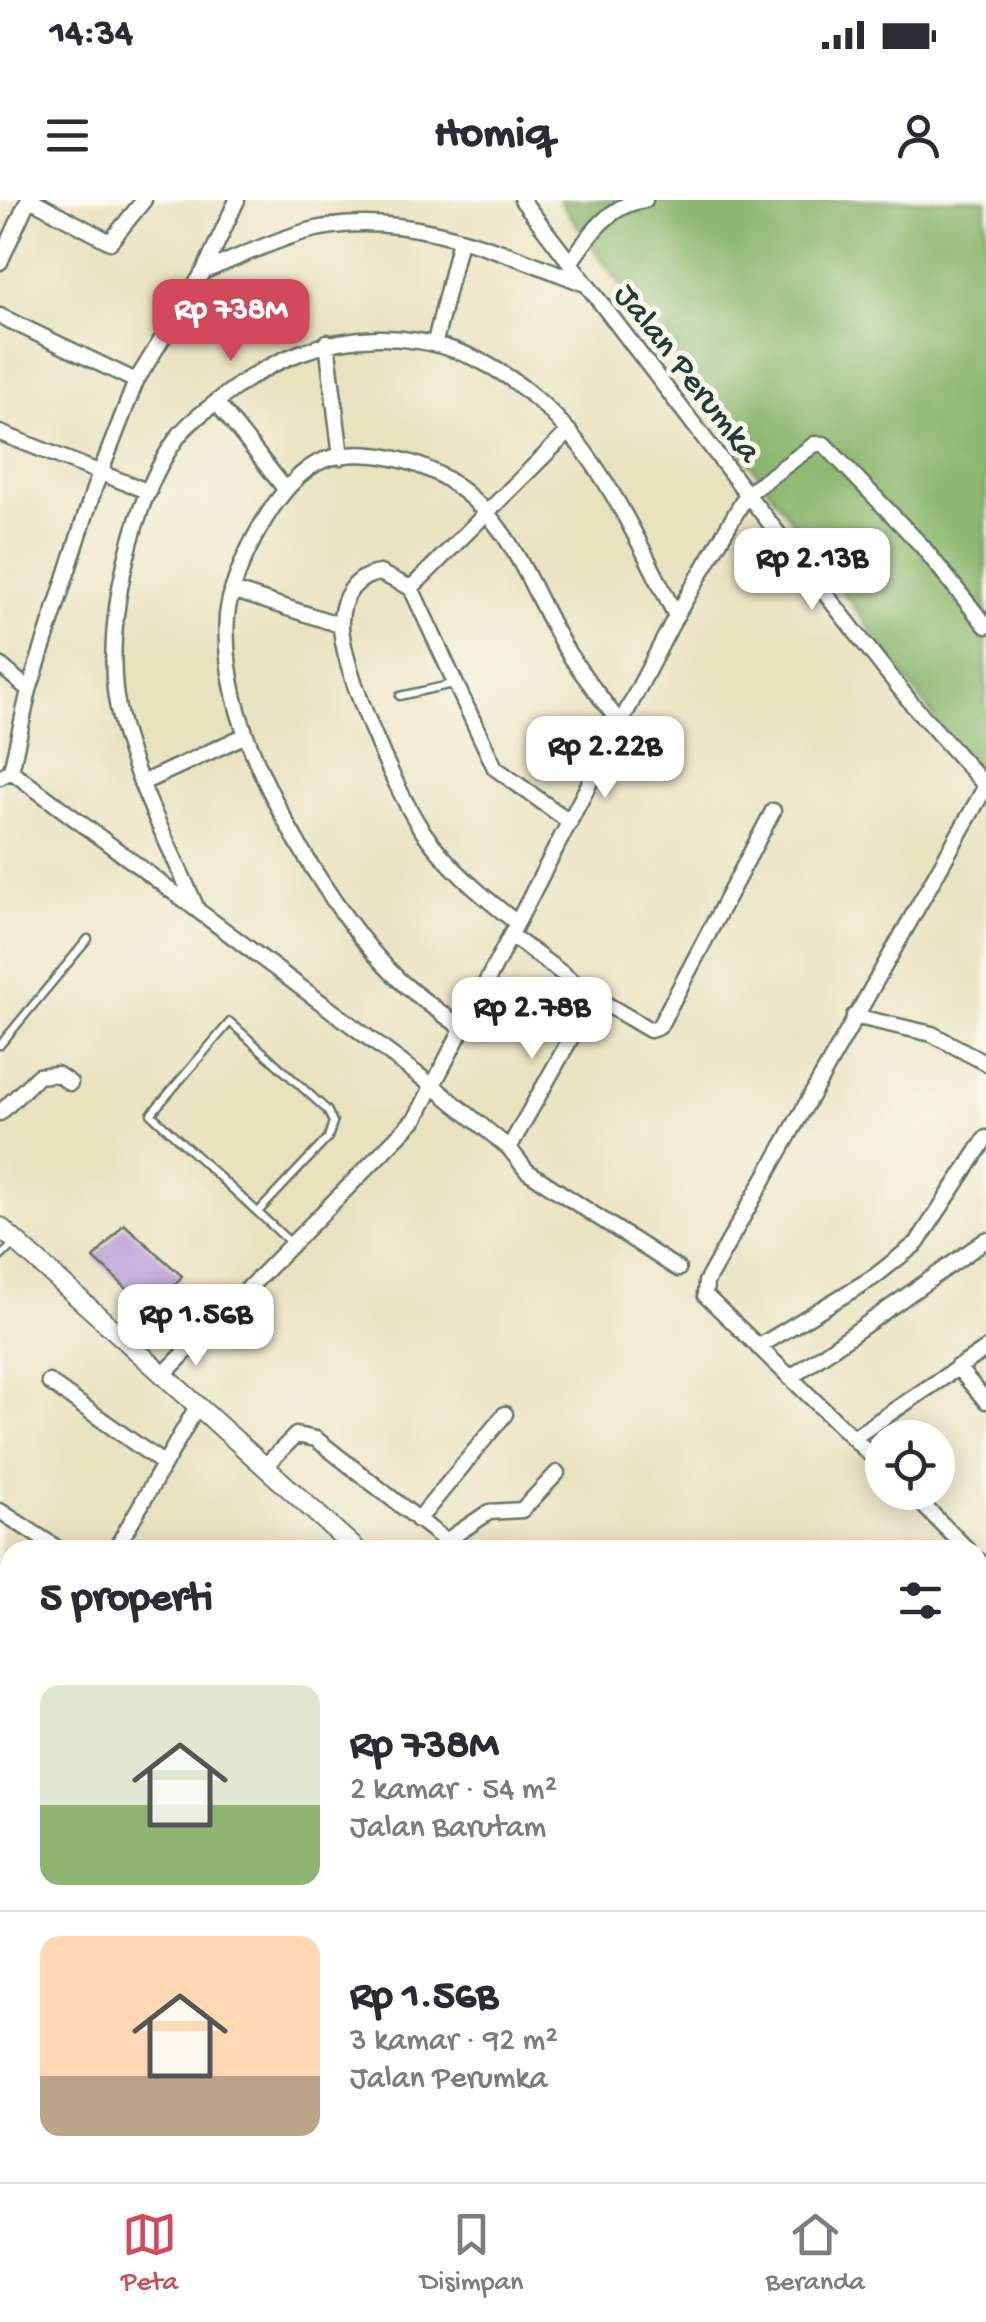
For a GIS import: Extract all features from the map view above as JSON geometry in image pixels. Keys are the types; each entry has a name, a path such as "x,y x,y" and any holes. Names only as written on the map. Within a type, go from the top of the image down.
{"street":[{"path":"0,262 30,200 110,242 144,200"},
{"path":"237,200 204,271 136,381 100,472 29,690 6,774 198,909 433,1086 508,1148 527,1171 678,1269"},
{"name":"Jalan Perumka","path":"165,1373 416,1118 676,616 747,494 522,200"},
{"path":"570,263 611,213 629,202 646,200"},
{"path":"204,271 306,232 354,224 391,226 460,240 586,285"},
{"path":"434,342 460,240"},
{"path":"0,316 136,381"},
{"path":"198,909 142,782 116,694 113,638 124,572 148,492 178,436 216,402 270,366 327,342 382,336 434,342 484,363 526,390 569,431 609,486 676,616"},
{"path":"327,342 341,456"},
{"path":"216,402 286,490"},
{"path":"412,588 569,431"},
{"path":"0,432 148,492"},
{"path":"865,1450 704,1295 706,1282 985,785 912,704 747,494 815,444 824,444 922,546 986,626"},
{"path":"463,1029 398,978 343,917 246,735 228,657 227,618 232,590 260,530 286,490 320,461 341,456 409,462 452,482 508,537 567,650 620,724"},
{"path":"570,822 495,768 412,588 389,575 371,574 356,583 344,599 340,625 371,731 422,831 464,882 514,929 594,997 650,1030 659,1027 773,811"},
{"path":"232,590 340,625"},
{"path":"0,665 29,690"},
{"path":"142,782 246,735"},
{"path":"508,1148 594,997"},
{"path":"854,1016 932,1034 986,1063"},
{"path":"0,1113 38,1076 57,1074 70,1084"},
{"path":"758,1348 874,1277 917,1242 986,1138"},
{"path":"970,1160 986,1151"},
{"path":"0,1227 347,1540"},
{"path":"790,1378 986,1240"},
{"path":"853,1438 986,1348"},
{"path":"957,1366 986,1401"},
{"path":"49,1382 164,1464"},
{"path":"121,1540 198,1405"},
{"path":"418,1520 505,1414"},
{"path":"265,1466 288,1441 306,1435 447,1540"},
{"path":"449,1540 484,1515 522,1510 557,1472"},
{"path":"928,1510 958,1540"},
{"path":"0,1511 45,1540"}],"lane":[{"path":"400,696 454,684"},
{"path":"0,1046 88,939"},
{"path":"259,1211 328,1138 333,1122 327,1110 230,1022 150,1110 293,1245"},
{"path":"0,1258 17,1242"}],"green space":[{"path":"559,200 986,200 986,789"}],"building":[{"path":"124,1224 182,1276 152,1312 94,1258"}]}
